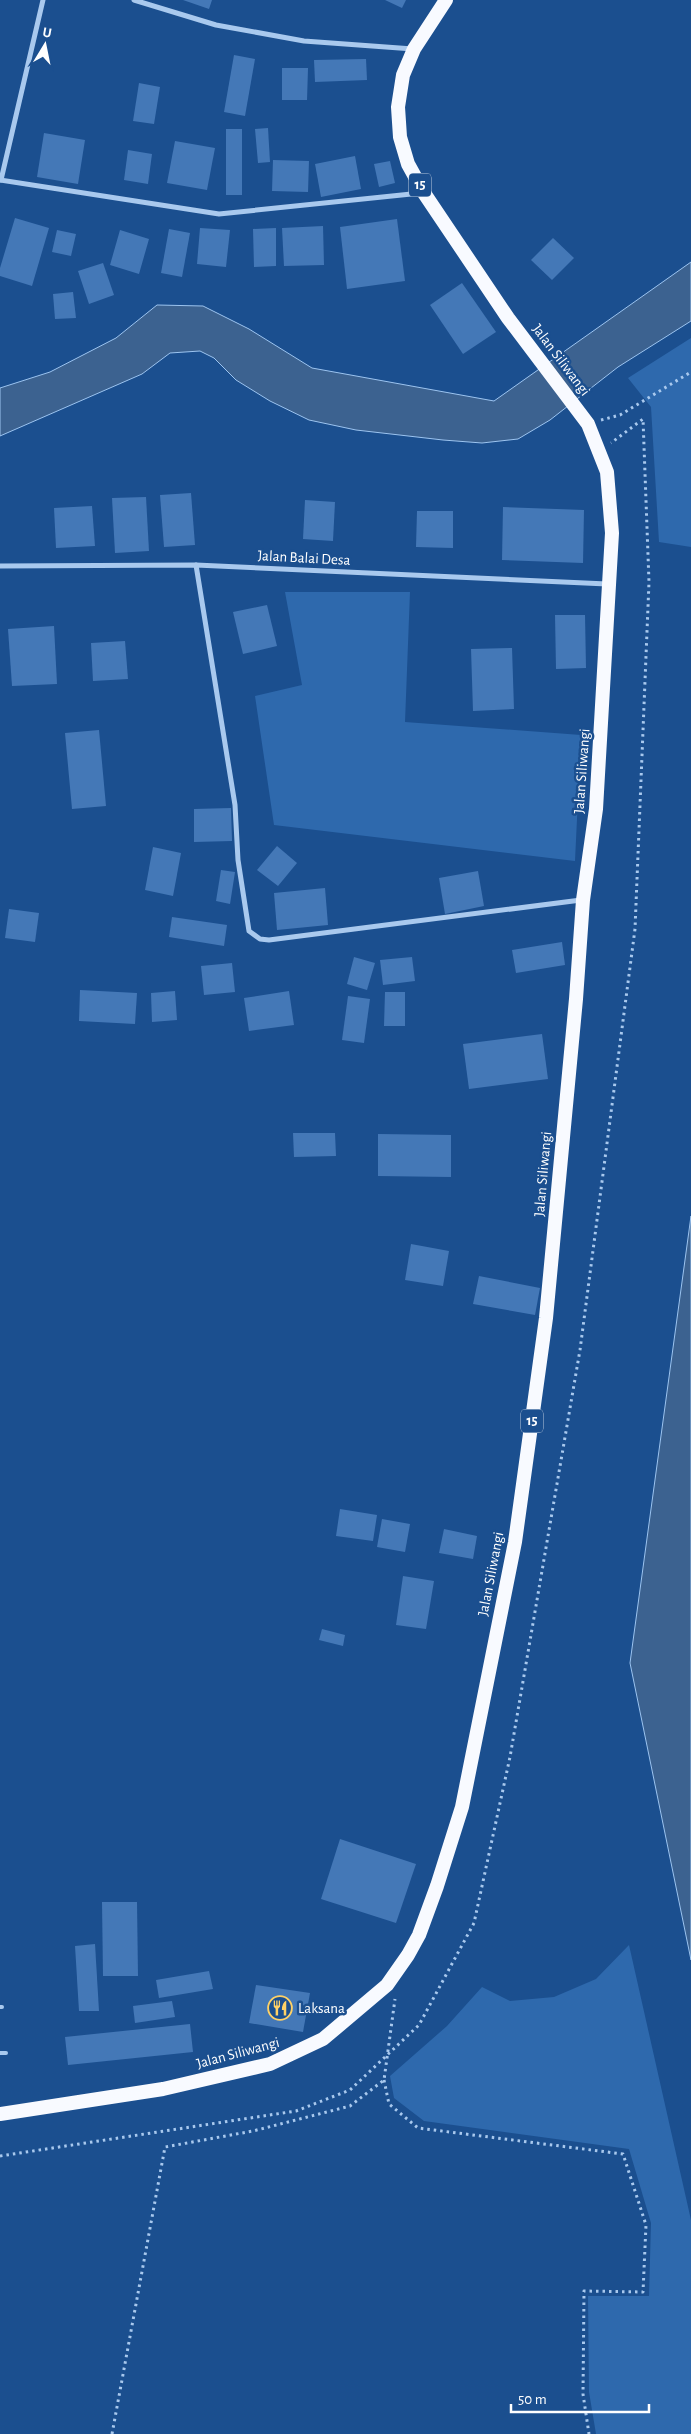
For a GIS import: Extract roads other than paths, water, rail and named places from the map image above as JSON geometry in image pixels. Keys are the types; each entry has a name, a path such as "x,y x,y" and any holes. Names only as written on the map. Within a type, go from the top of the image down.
{"highway":[{"name":"Jalan Siliwangi","path":"0,2114 163,2090 270,2064 323,2039 360,2010 387,1985 419,1935 454,1837 462,1807 515,1542 546,1318 576,999 583,900 597,800 607,584 612,533 611,499 607,472 588,424 508,318 424,193 408,164 400,137 398,107 403,75 414,49 446,0"}],"street":[{"path":"43,0 0,180 219,214 424,193"},
{"path":"134,0 216,25 304,41 414,49"},
{"path":"196,565 236,805 238,860 249,931 260,939 269,940 583,900"},
{"name":"Jalan Balai Desa","path":"0,566 196,565 607,584"}],"lane":[{"path":"0,2053 6,2053"}],"place":[{"name":"Laksana","path":"280,2008"}]}
